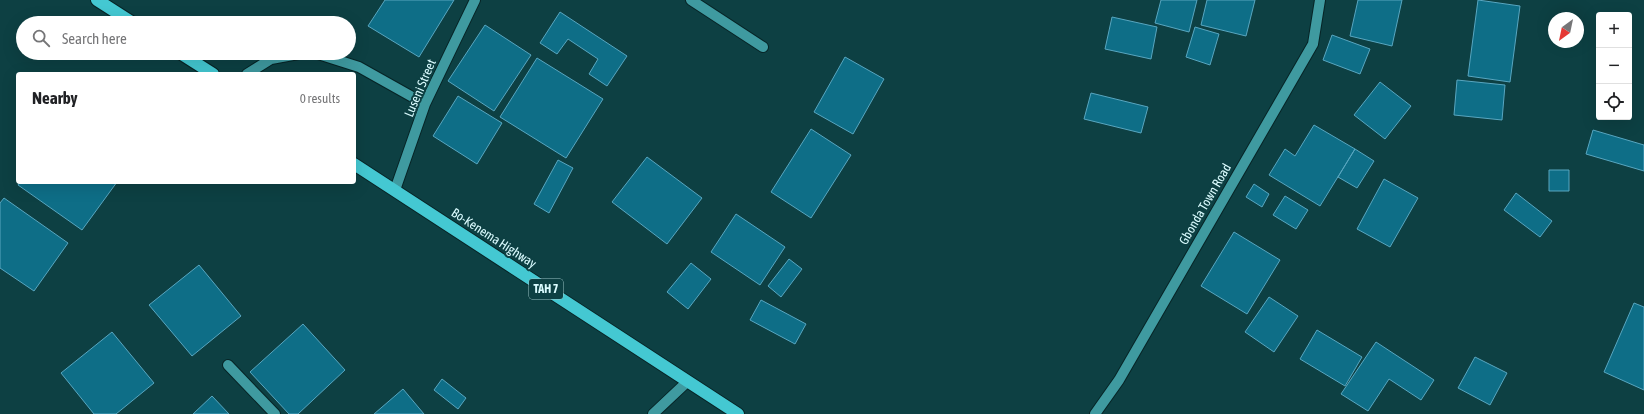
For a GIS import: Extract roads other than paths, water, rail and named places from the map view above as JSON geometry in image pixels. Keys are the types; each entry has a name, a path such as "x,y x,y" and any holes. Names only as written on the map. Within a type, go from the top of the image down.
{"highway":[{"path":"97,0 122,16"},
{"path":"191,60 210,72"},
{"name":"Bo-Kenema Highway","path":"356,165 738,414"}],"street":[{"name":"Luseni Street","path":"395,190 425,104 475,0"},
{"path":"692,0 763,47"},
{"name":"Gbonda Town Road","path":"1095,414 1119,380 1313,44 1320,0"},
{"path":"250,72 269,60"},
{"path":"338,60 360,67 425,104"},
{"path":"228,365 275,414"},
{"path":"653,414 688,382"}]}
